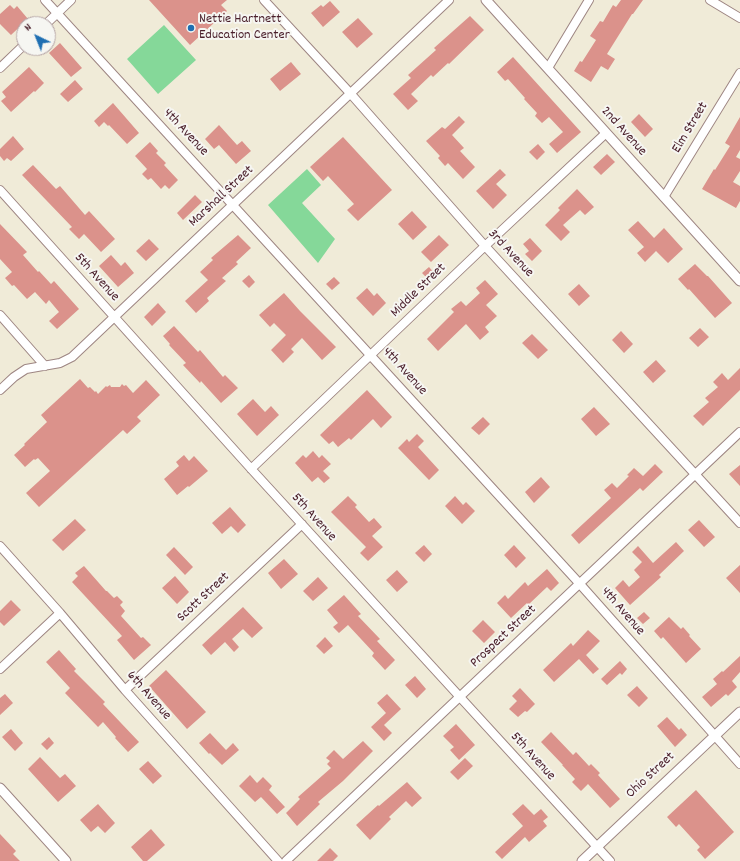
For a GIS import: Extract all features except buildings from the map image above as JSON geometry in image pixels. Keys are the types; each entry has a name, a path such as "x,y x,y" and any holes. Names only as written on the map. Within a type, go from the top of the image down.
{"street":[{"name":"4th Avenue","path":"45,0 234,204 579,583 740,764"},
{"path":"54,16 71,0"},
{"name":"3rd Avenue","path":"264,0 350,93 485,246 740,522"},
{"name":"Marshall Street","path":"0,390 14,377 26,369 60,363 72,357 449,0"},
{"name":"2nd Avenue","path":"486,0 548,68 605,134 740,282"},
{"path":"548,68 589,0"},
{"path":"710,0 740,18"},
{"path":"0,68 16,53"},
{"name":"Elm Street","path":"664,197 740,73"},
{"name":"Middle Street","path":"251,468 605,134"},
{"name":"5th Avenue","path":"0,190 459,697 610,861"},
{"path":"0,315 45,366"},
{"name":"Prospect Street","path":"286,861 740,432"},
{"name":"Scott Street","path":"125,690 302,524"},
{"name":"6th Avenue","path":"0,546 60,613 125,690 278,861"},
{"path":"0,669 60,613"},
{"name":"Ohio Street","path":"582,861 740,712"},
{"path":"0,788 66,861"}],"green space":[{"path":"164,25 196,60 158,94 127,59"},
{"path":"307,169 321,185 302,203 335,239 318,263 268,205"}],"place":[{"name":"Nettie Hartnett Education Center","path":"191,28"}]}
